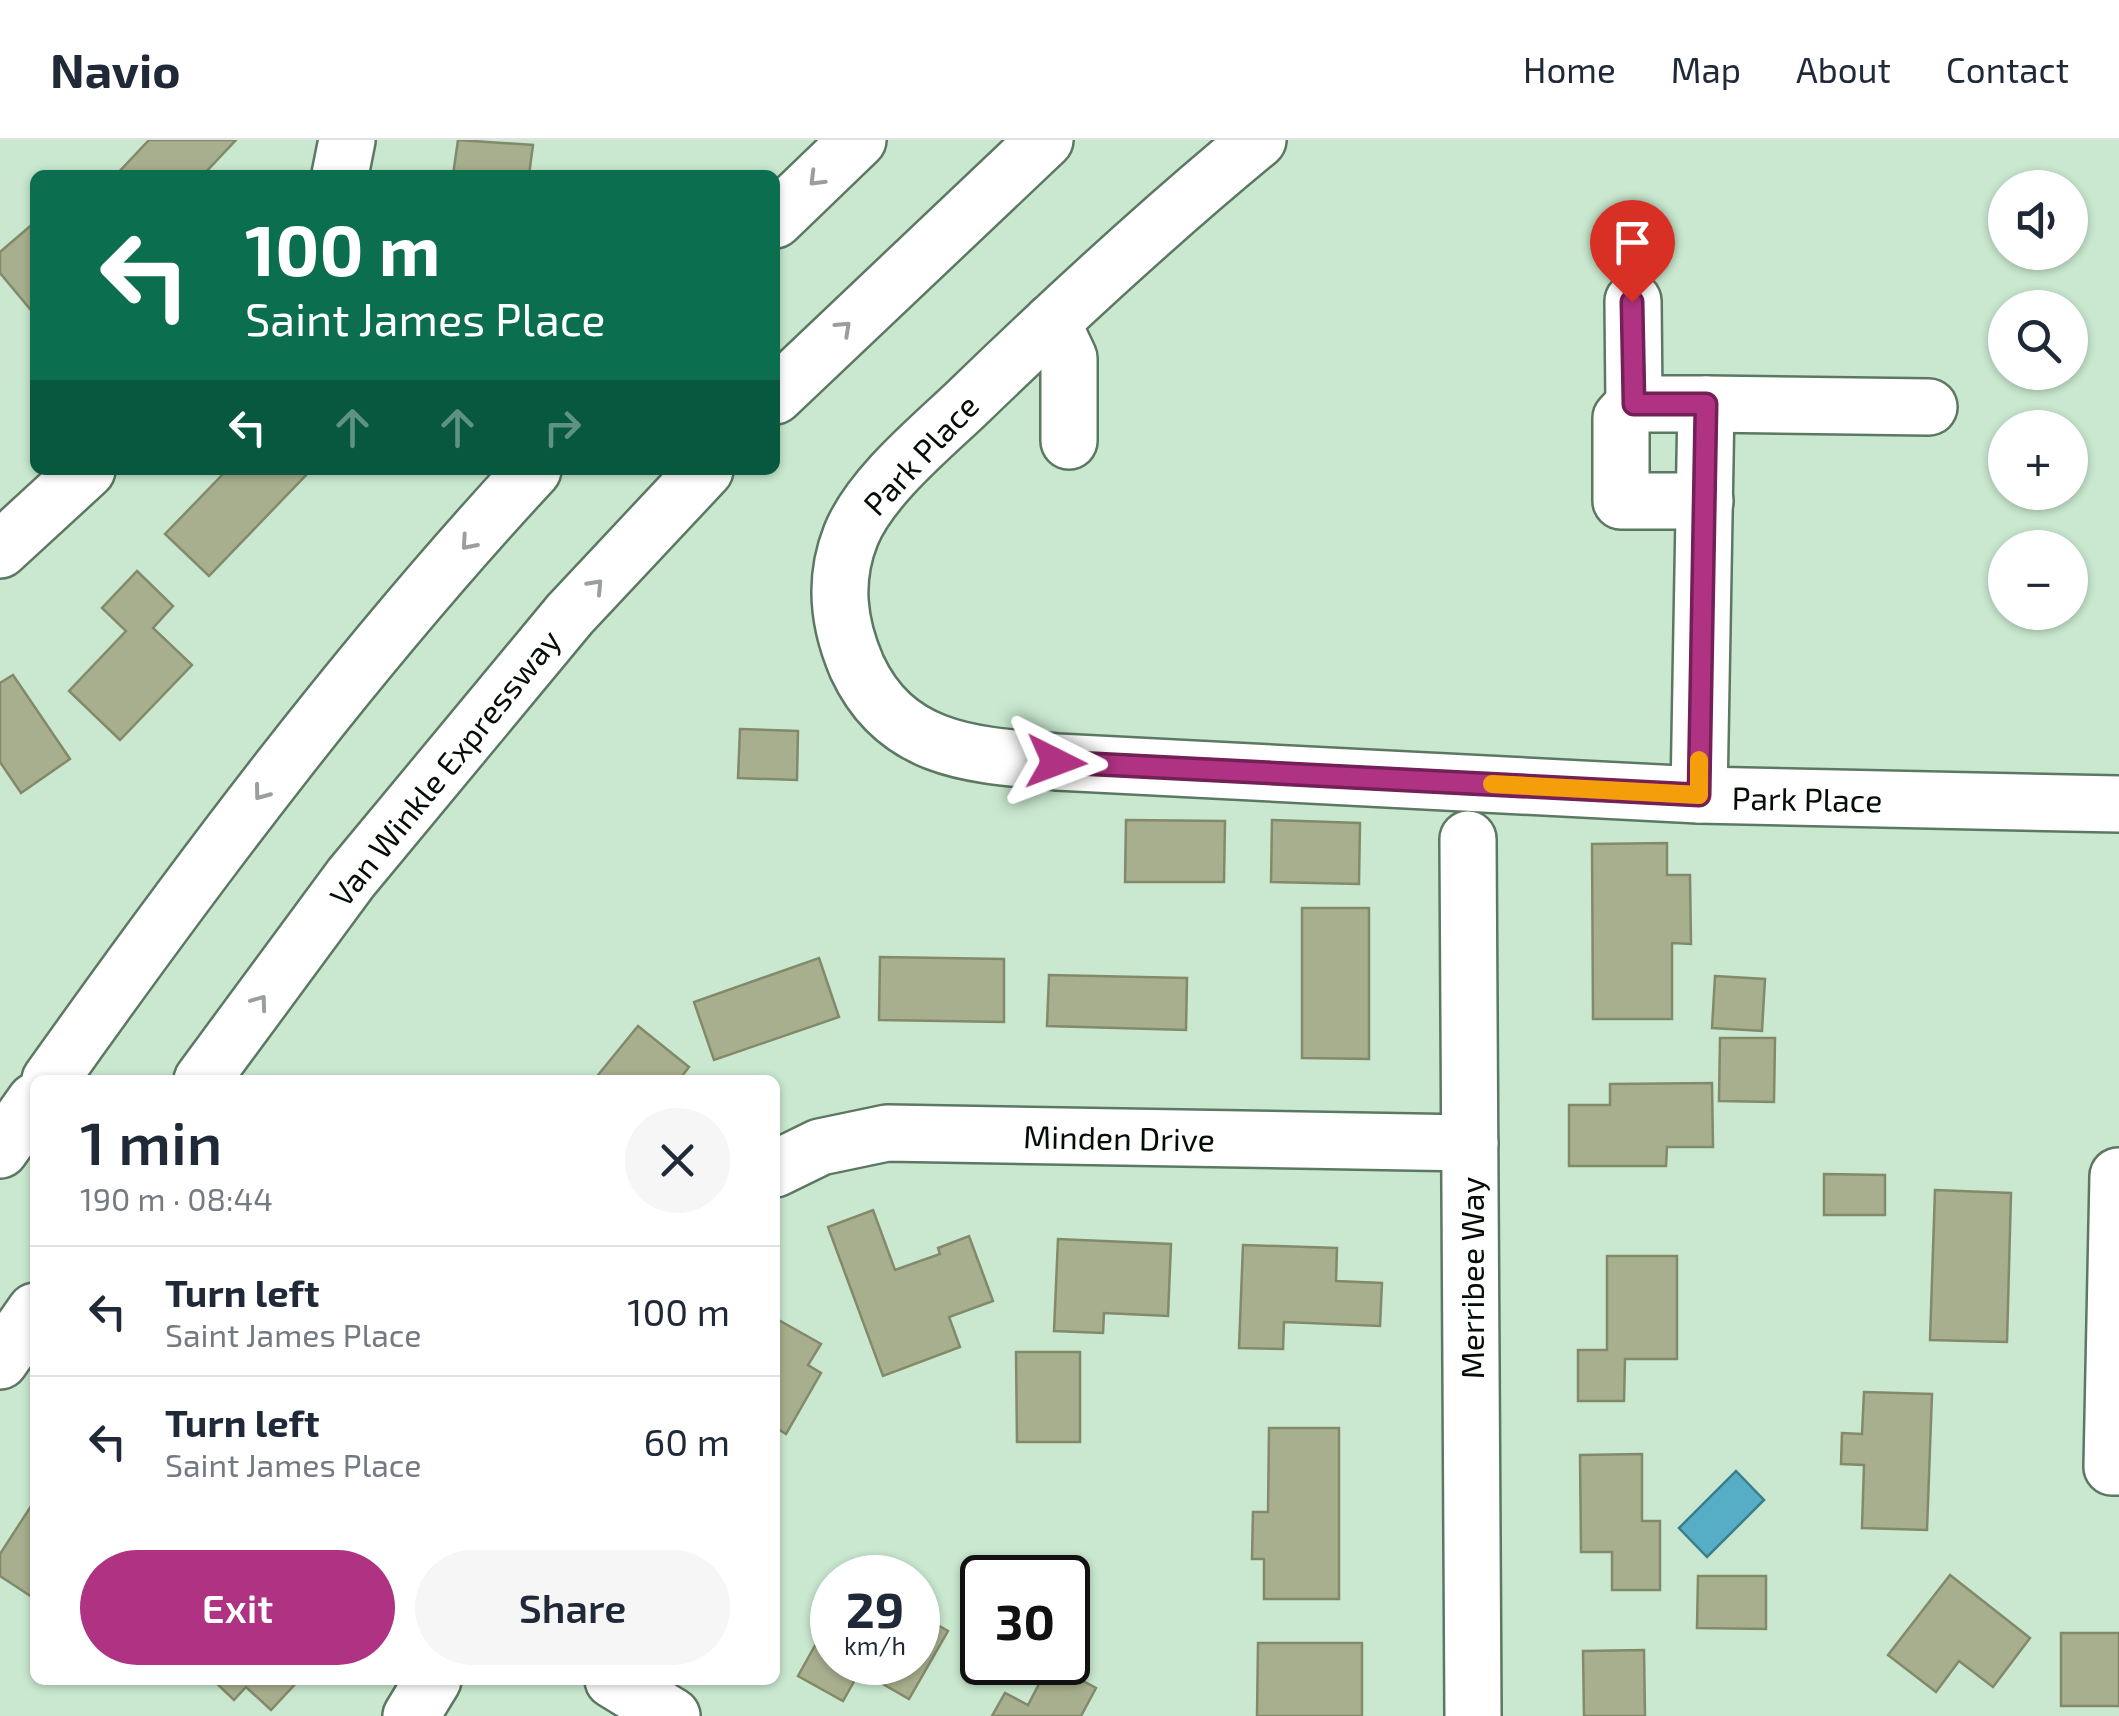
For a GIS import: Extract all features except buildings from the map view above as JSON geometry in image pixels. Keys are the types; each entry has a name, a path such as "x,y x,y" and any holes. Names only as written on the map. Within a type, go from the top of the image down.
{"street":[{"path":"341,170 348,140"},
{"path":"780,215 858,140"},
{"path":"780,391 1044,140"},
{"name":"Park Place","path":"1258,140 1052,322 864,511 846,550 838,594 850,650 876,699 909,728 951,750 1029,760 1699,795 2119,804"},
{"path":"1632,302 1634,404 1621,418 1621,501 1704,501"},
{"path":"1052,322 1068,358 1069,441"},
{"path":"1634,404 1929,407"},
{"path":"1699,795 1706,404"},
{"path":"0,550 82,475"},
{"path":"54,1075 179,899 282,766 529,475"},
{"name":"Van Winkle Expressway","path":"206,1075 351,878 570,614 700,475"},
{"name":"Merribee Way","path":"1468,839 1473,1716"},
{"path":"0,1150 30,1108"},
{"name":"Minden Drive","path":"780,1166 820,1146 887,1133 1470,1144"},
{"path":"2118,1176 2112,1467 2119,1468"},
{"path":"0,1360 30,1318"},
{"path":"411,1716 430,1685"},
{"path":"621,1685 672,1716"}],"water":[{"path":"1736,1471 1764,1500 1707,1557 1679,1528"}],"slow traffic":[{"path":"1492,784 1699,795 1699,760"}],"route":[{"path":"1056,762 1699,795 1706,404 1634,404 1632,302"}]}
